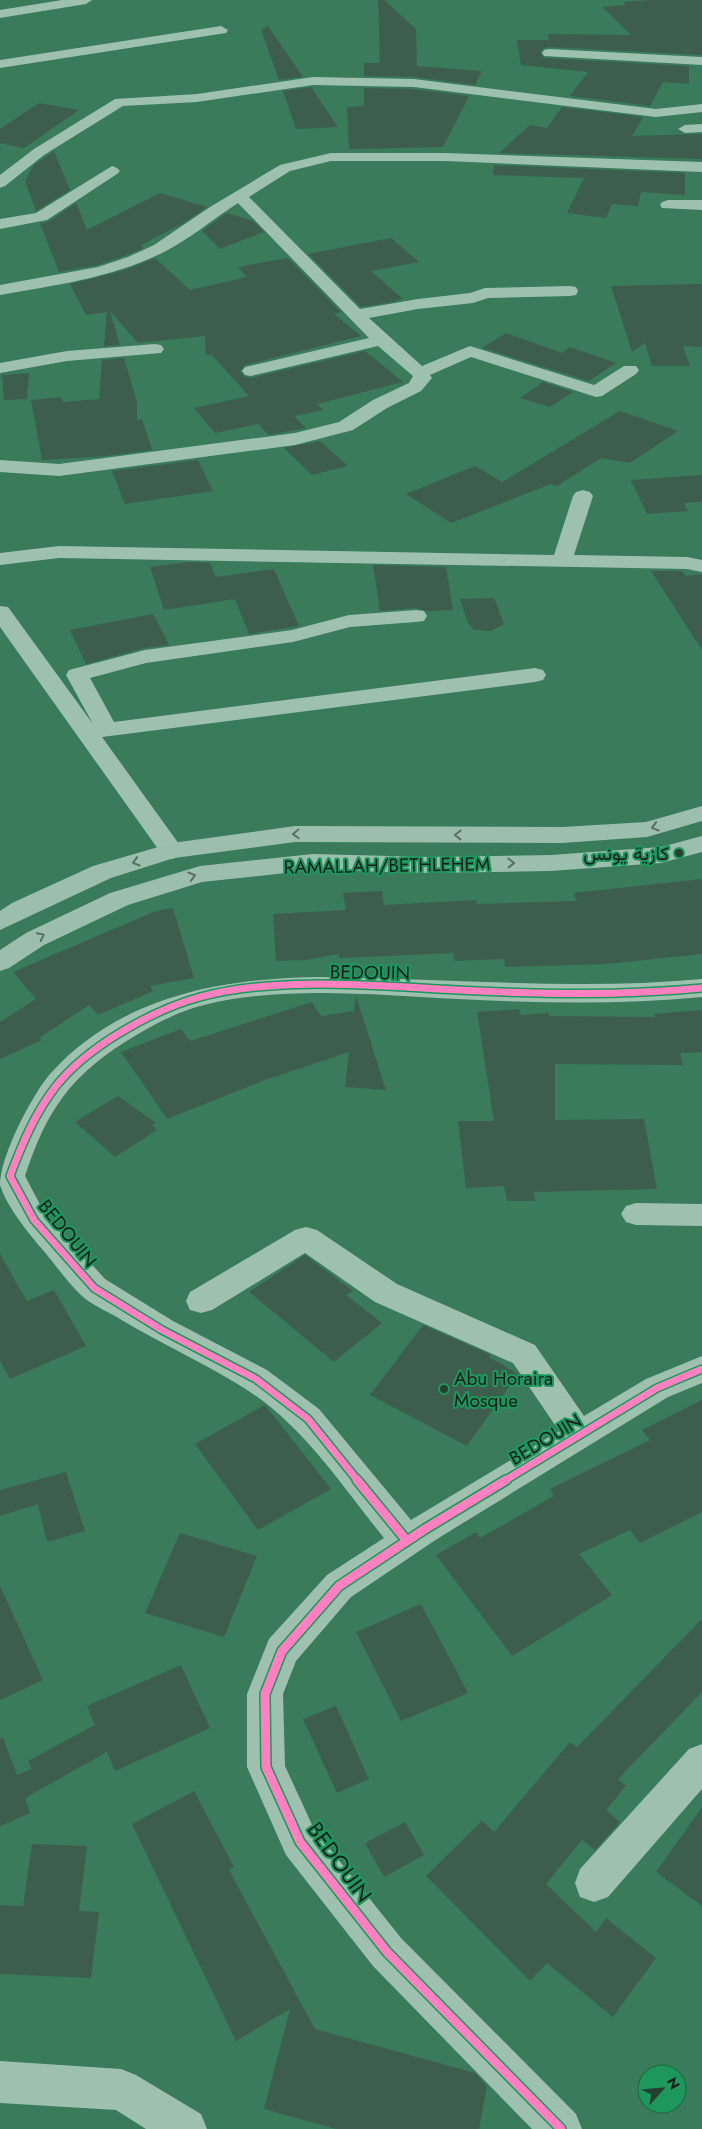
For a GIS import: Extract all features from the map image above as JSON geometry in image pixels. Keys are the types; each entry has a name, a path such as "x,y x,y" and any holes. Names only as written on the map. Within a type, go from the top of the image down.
{"main road":[{"name":"RAMALLAH/BETHLEHEM","path":"0,922 21,909 102,872 172,851 295,834 553,835 647,829 702,813"},
{"name":"RAMALLAH/BETHLEHEM","path":"0,962 35,940 119,899 200,874 313,862 430,865 551,862 662,855 702,844"}],"street":[{"path":"0,14 86,0"},
{"path":"0,64 221,30"},
{"path":"549,53 702,62"},
{"path":"0,183 39,152 120,102 197,98 313,81 414,83 656,113 702,108"},
{"path":"685,129 702,128"},
{"path":"0,290 101,271 134,260 160,248 285,168 332,157 445,157 702,167"},
{"path":"0,224 41,217 112,171"},
{"path":"0,466 59,470 295,439 346,426 380,404 415,388 423,378 420,373 380,340 239,196"},
{"path":"668,205 702,205"},
{"path":"357,316 418,304 473,298 485,293 570,291"},
{"path":"251,370 380,340"},
{"path":"0,368 67,356 155,349"},
{"path":"420,373 470,351 596,392 630,370"},
{"path":"562,561 584,496"},
{"path":"0,559 59,552 687,563 702,566"},
{"path":"0,612 97,730 172,851"},
{"path":"97,730 77,675 145,657 294,636 349,621 416,616"},
{"path":"97,730 535,675"},
{"name":"BEDOUIN","path":"407,1541 308,1419 256,1379 162,1330 94,1288 34,1220 10,1176 25,1136 50,1096 79,1061 121,1032 174,1006 218,993 280,987 337,986 603,994 702,988"},
{"path":"636,1214 702,1215"},
{"path":"201,1301 306,1238 386,1293 524,1354 580,1436"},
{"name":"BEDOUIN","path":"562,2129 387,1952 300,1842 266,1766 265,1694 282,1651 339,1586 407,1541 657,1388 702,1369"},
{"path":"594,1883 702,1762"},
{"path":"0,2082 121,2090 186,2129"}],"building":[{"path":"378,0 384,0 416,29 417,66 482,71 475,85 414,77 364,76 364,63 380,63"},
{"path":"702,0 702,55 549,47 544,48 540,52 544,58 689,66 689,84 663,82 650,106 570,96 588,72 521,65 517,40 549,40 548,34 631,35 602,7 626,5 623,2"},
{"path":"268,26 303,77 279,80 261,30"},
{"path":"311,87 338,127 296,129 283,91"},
{"path":"364,88 414,89 469,96 443,147 349,149 347,107 364,106"},
{"path":"39,103 79,110 24,148 0,143 0,129"},
{"path":"562,107 643,117 632,136 702,134 702,159 499,153 530,125 547,128"},
{"path":"54,151 70,190 36,211 25,181 34,165"},
{"path":"494,165 685,173 685,195 641,192 638,206 612,204 606,218 567,213 584,178 493,175"},
{"path":"160,193 207,207 182,224 141,245 144,248 98,265 59,272 40,223 48,222 76,203 87,230"},
{"path":"227,213 253,221 264,232 220,249 202,231"},
{"path":"391,238 419,262 371,271 403,299 392,302 361,307 308,254"},
{"path":"155,258 190,290 247,277 238,267 288,258 341,312 334,314 361,336 245,365 240,371 245,377 251,378 365,351 403,382 317,404 323,410 294,416 306,428 269,435 258,424 215,433 194,408 249,396 212,355 206,355 205,336 138,343 110,311 120,345 104,346 107,312 86,315 70,284 125,270"},
{"path":"702,284 702,347 683,346 690,366 652,366 645,343 632,352 611,286"},
{"path":"506,333 562,353 570,347 616,363 589,381 482,348"},
{"path":"124,358 137,402 137,420 142,419 152,450 106,456 42,460 31,400 61,397 63,402 99,399 102,360"},
{"path":"29,373 27,399 4,400 2,375"},
{"path":"543,382 573,392 550,407 520,398"},
{"path":"620,411 678,431 630,463 601,458 557,486 551,484 451,523 406,494 475,466 502,482"},
{"path":"320,441 348,466 312,475 284,448"},
{"path":"198,460 213,491 125,504 112,471"},
{"path":"702,475 702,502 684,503 688,511 647,514 631,480"},
{"path":"188,562 210,563 216,577 274,569 299,626 249,634 235,599 164,610 150,567"},
{"path":"373,565 446,567 453,610 426,611 416,608 380,611"},
{"path":"651,571 682,571 686,576 702,574 702,650"},
{"path":"494,598 504,624 491,631 474,630 468,623 460,599"},
{"path":"153,614 169,645 145,648 86,664 70,630"},
{"path":"702,879 702,954 606,964 505,967 504,959 455,961 453,953 340,958 338,954 306,960 276,961 273,914 346,910 343,893 382,891 384,905 476,900 477,904 577,901 573,893"},
{"path":"173,908 194,978 150,986 153,991 98,1015 89,1005 39,1038 42,1040 0,1059 0,1022 36,999 13,972 156,911"},
{"path":"356,996 386,1090 345,1087 349,1052 265,1080 167,1119 121,1052 181,1029 190,1041 312,1002 321,1016 354,1011"},
{"path":"519,1009 521,1015 549,1013 549,1016 655,1017 654,1014 702,1010 702,1052 680,1053 683,1065 555,1064 555,1120 644,1119 657,1189 534,1192 535,1201 507,1201 504,1186 466,1188 458,1121 494,1121 477,1012"},
{"path":"118,1096 156,1123 152,1125 157,1130 115,1157 75,1122"},
{"path":"0,1254 27,1301 54,1290 86,1346 10,1379 0,1361"},
{"path":"305,1255 353,1291 346,1295 382,1323 334,1362 249,1292"},
{"path":"423,1325 491,1355 489,1357 518,1374 467,1446 370,1395"},
{"path":"702,1400 702,1512 640,1543 630,1530 579,1554 612,1595 512,1656 436,1555 476,1532 480,1538 554,1496 550,1489 650,1440 642,1430"},
{"path":"265,1405 331,1489 258,1530 195,1444"},
{"path":"66,1472 85,1531 47,1542 38,1504 0,1516 0,1490"},
{"path":"180,1533 257,1556 224,1637 145,1613"},
{"path":"0,1586 43,1680 0,1700"},
{"path":"421,1604 468,1693 401,1721 356,1632"},
{"path":"702,1619 702,1692 618,1779 626,1786 606,1810 620,1822 595,1850 582,1840 546,1884 596,1932 606,1918 656,1958 613,2017 547,1963 530,1981 426,1876 482,1821 494,1832 570,1742 577,1747"},
{"path":"181,1665 210,1728 115,1771 107,1752 25,1798 30,1813 0,1826 0,1738 3,1738 17,1775 32,1769 28,1761 95,1725 87,1706"},
{"path":"336,1706 369,1779 337,1793 303,1719"},
{"path":"194,1791 234,1867 229,1870 315,2029 475,2073 487,2086 479,2129 336,2129 264,2109 290,2009 236,2041 132,1824"},
{"path":"702,1807 702,1906 656,1872"},
{"path":"405,1822 424,1855 384,1877 365,1843"},
{"path":"32,1844 87,1846 79,1911 99,1912 91,1978 0,1974 0,1905 23,1906"}],"cycle path":[{"path":"407,1541 308,1419 256,1379 162,1330 94,1288 34,1220 10,1176 22,1144 46,1099 56,1085 80,1061 127,1028 183,1002 219,993 260,988 321,986 583,994 624,994 702,988"},
{"path":"561,2129 387,1952 300,1842 266,1767 265,1694 282,1651 339,1586 425,1529 657,1388 702,1369"}],"place":[{"name":"كازية يونس","path":"679,853"},
{"name":"Abu Horaira Mosque","path":"444,1389"}]}
